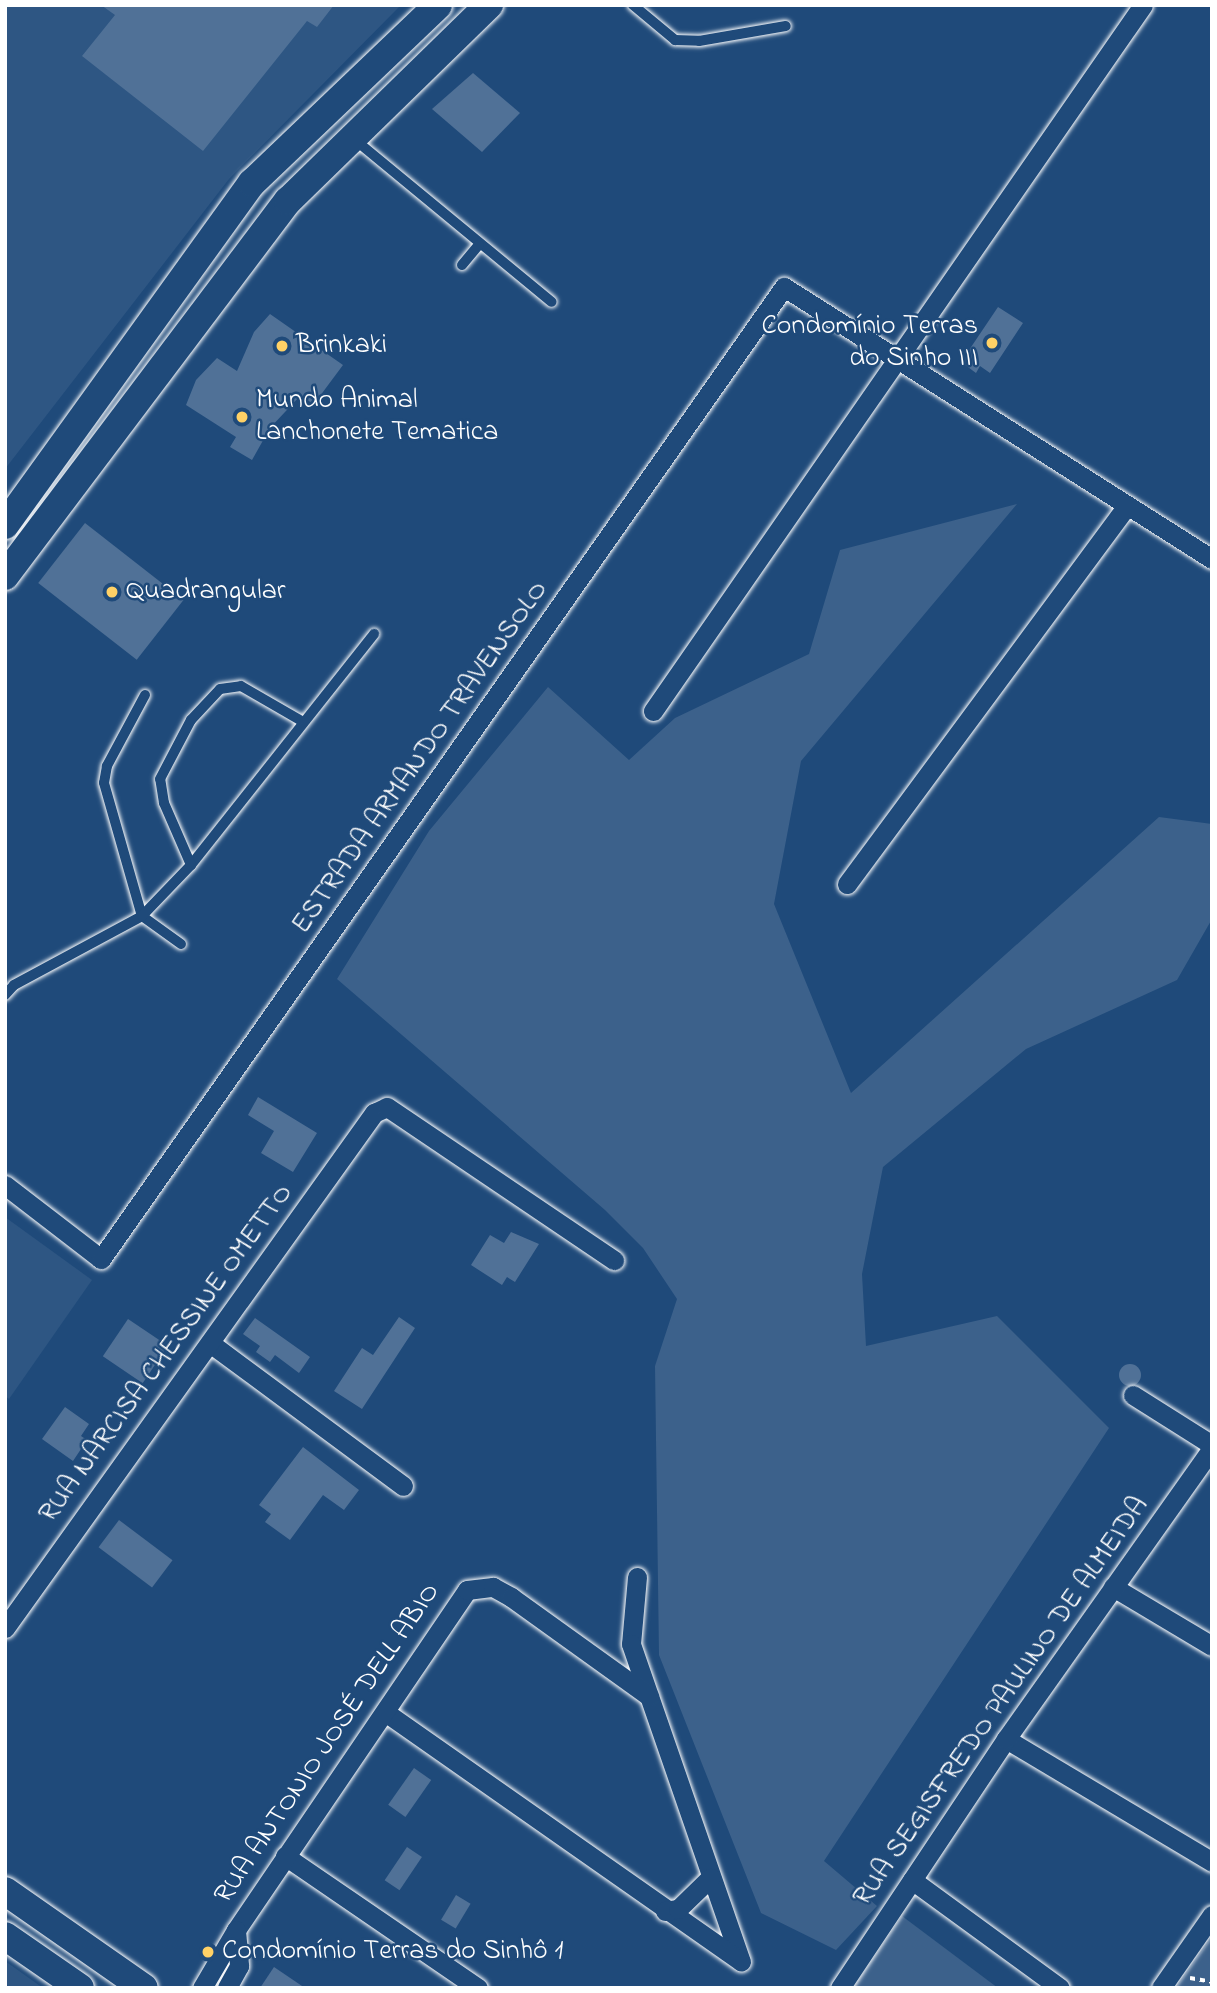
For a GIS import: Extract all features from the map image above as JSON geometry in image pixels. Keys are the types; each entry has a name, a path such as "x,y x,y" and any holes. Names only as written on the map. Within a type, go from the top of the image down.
{"main road":[{"path":"5,524 252,183 438,5"},
{"path":"417,72 408,57 412,46 450,5"},
{"path":"5,576 288,201 351,136 489,5"},
{"path":"5,1891 144,1988"},
{"path":"5,1936 79,1985 97,1978 110,1964"}],"street":[{"path":"653,711 899,361 1143,5"},
{"name":"ESTRADA ARMANDO TRAVENSOLO","path":"5,1185 101,1259 784,287 899,361"},
{"path":"899,361 1212,559"},
{"path":"847,884 1126,507"},
{"name":"RUA NARCISA CHESSINE OMETTO","path":"5,1628 374,1113 387,1107 614,1260"},
{"path":"210,1343 403,1486"},
{"path":"1133,1395 1212,1447"},
{"name":"RUA SEGISFREDO PAULINO DE ALMEIDA","path":"840,1988 1006,1739 1212,1447"},
{"path":"385,1712 665,1911 741,1961 631,1644 637,1577"},
{"name":"RUA ANTONIO JOSÉ DELL ABIO","path":"202,1988 285,1856 467,1590 493,1587 511,1597 649,1696"},
{"path":"1113,1587 1212,1646"},
{"path":"1006,1739 1212,1862"},
{"path":"285,1856 478,1988"},
{"path":"665,1911 678,1909 710,1878"},
{"path":"912,1880 1060,1988"},
{"path":"1161,1988 1212,1915"},
{"name":"RUA ANTONIO JOSÉ DELL ABIO","path":"227,1988 239,1966 236,1930"}],"lane":[{"path":"633,5 675,40 699,41 786,26"},
{"path":"351,136 479,245 552,302"},
{"path":"462,265 479,245"},
{"path":"5,995 14,985 142,916 191,865 300,720 374,634"},
{"path":"191,865 160,788 191,720 220,689 231,686 300,720"},
{"path":"145,695 107,766 104,783 142,916 181,944"}],"shaded area":[{"path":"5,5 401,5 229,179 5,469"},
{"path":"1017,504 801,761 774,904 851,1093 1159,817 1212,824 1212,919 1177,980 1026,1049 883,1167 862,1274 866,1346 997,1316 1109,1428 824,1861 877,1906 836,1950 761,1913 659,1655 655,1366 677,1299 643,1248 605,1210 337,979 429,831 548,687 629,760 675,718 809,654 840,550"},
{"path":"5,1217 92,1280 9,1399 5,1396"},
{"path":"902,1916 998,1988 853,1988"},
{"path":"1212,1937 1212,1988 1176,1988"},
{"path":"5,1961 43,1988 5,1988"}],"building":[{"path":"101,5 334,5 317,27 307,21 203,151 82,56 115,15"},
{"path":"473,73 520,113 482,152 432,109"},
{"name":"Condomínio Terras do Sinho III","path":"998,307 1023,323 990,373 980,366 976,373 961,362"},
{"path":"270,314 343,365 314,404 300,396 270,428 252,460 230,447 236,437 186,405 196,380 217,358 237,371 254,332"},
{"name":"Quadrangular","path":"85,523 184,600 137,660 38,583"},
{"path":"258,1097 317,1133 293,1172 261,1153 274,1131 248,1115"},
{"path":"511,1232 539,1244 515,1282 507,1277 502,1285 471,1265 490,1235 504,1243"},
{"path":"399,1317 415,1328 362,1409 334,1391 362,1348 373,1355"},
{"path":"255,1318 310,1357 299,1373 275,1355 270,1362 256,1352 260,1346 243,1334"},
{"path":"128,1319 168,1346 143,1383 103,1356"},
{"path":"1130,1364 1140,1371 1141,1375 1134,1385 1130,1386 1120,1379 1119,1375 1126,1365"},
{"path":"65,1407 89,1424 81,1436 87,1440 73,1461 42,1439"},
{"path":"303,1447 359,1490 344,1510 323,1495 290,1540 265,1522 271,1514 259,1505"},
{"path":"119,1520 173,1560 152,1587 99,1547"},
{"path":"414,1768 431,1780 405,1817 388,1805"},
{"path":"407,1847 422,1857 400,1890 385,1880"},
{"path":"456,1895 471,1904 456,1929 441,1920"},
{"path":"274,1967 305,1988 260,1988"}],"place":[{"name":"Condomínio Terras do Sinho III","path":"992,343"},
{"name":"Brinkaki","path":"282,346"},
{"name":"Mundo Animal Lanchonete Tematica","path":"242,417"},
{"name":"Quadrangular","path":"112,592"},
{"name":"Condomínio Terras do Sinhô 1","path":"208,1952"}]}
